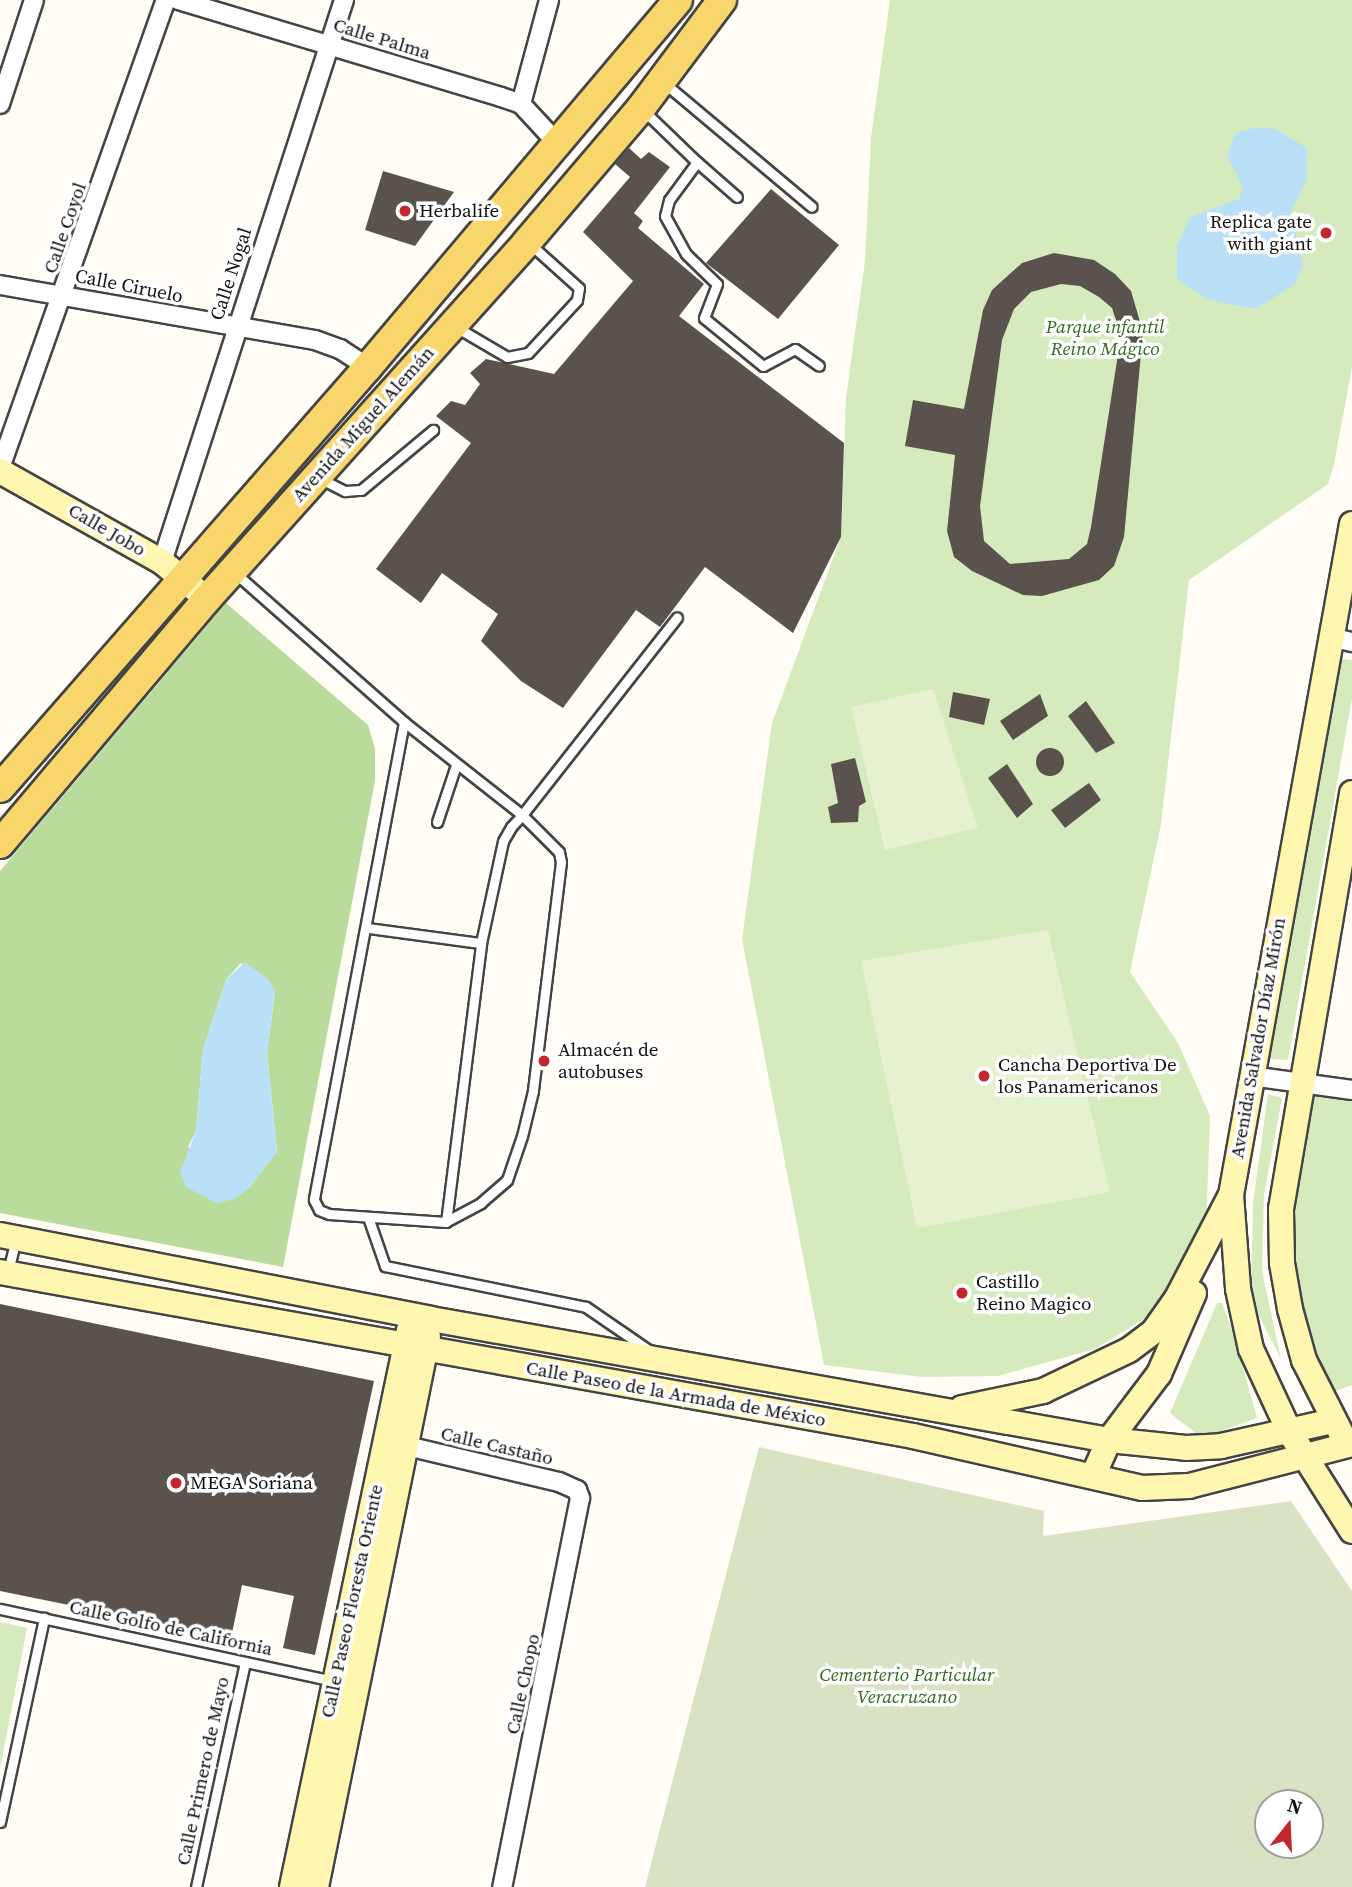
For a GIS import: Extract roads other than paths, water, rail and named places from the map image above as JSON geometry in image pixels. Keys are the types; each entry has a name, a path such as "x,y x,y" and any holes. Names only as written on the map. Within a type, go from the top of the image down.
{"main road":[{"name":"Avenida Miguel Alemán","path":"0,788 368,367 678,0"},
{"name":"Avenida Miguel Alemán","path":"0,844 207,599 527,242 641,108 722,0"},
{"name":"Calle Jobo","path":"0,469 162,562 185,578 207,599"},
{"name":"Avenida Salvador Díaz Mirón","path":"1352,524 1341,640 1251,1076 1231,1195 1238,1289 1251,1349 1289,1431 1352,1531"},
{"path":"1351,1446 1343,1420 1304,1360 1282,1264 1281,1209 1300,1084 1352,793"},
{"path":"948,1410 1043,1391 1129,1350 1154,1331 1176,1300 1231,1195"},
{"name":"Calle Paseo de la Armada de México","path":"8,1237 422,1318 1109,1440 1186,1448 1221,1446 1343,1420"},
{"path":"1093,1476 1109,1440 1159,1374 1205,1269 1208,1239"},
{"path":"165,1301 171,1268"},
{"name":"Calle Paseo de la Armada de México","path":"4,1273 913,1436 1142,1488 1189,1486 1351,1446"},
{"path":"283,1323 287,1291"},
{"name":"Calle Paseo Floresta Oriente","path":"292,1887 334,1681 422,1318"},
{"name":"Calle Paseo Floresta Oriente","path":"316,1887 407,1446 416,1348"}],"street":[{"path":"0,104 34,0"},
{"name":"Calle Coyol","path":"0,469 64,295 166,0"},
{"name":"Calle Palma","path":"178,0 521,104"},
{"name":"Calle Nogal","path":"162,562 235,328 344,0"},
{"path":"549,0 521,104 558,144"},
{"name":"Calle Ciruelo","path":"0,285 329,344 368,367"},
{"path":"1251,1076 1352,1090"},
{"name":"Calle Castaño","path":"407,1446 559,1482 577,1490"},
{"name":"Calle Chopo","path":"502,1887 581,1510 577,1490"}],"lane":[{"path":"662,81 812,207"},
{"path":"641,108 737,197"},
{"path":"697,162 669,200 665,216 686,254 717,284 704,318 763,366 795,349 819,366"},
{"path":"452,324 500,355 514,358 528,353 553,327 577,300 579,288 527,242"},
{"path":"317,476 345,491 361,490 433,430"},
{"path":"233,570 404,722 522,815 559,852 561,862 533,1091 507,1180 481,1203 446,1222 329,1214 318,1210 314,1200 368,928 404,722"},
{"path":"446,1222 481,943 503,841 677,617"},
{"path":"437,822 456,765"},
{"path":"368,928 481,943"},
{"path":"368,1217 385,1266 586,1307 663,1360"},
{"path":"4,1273 8,1237"},
{"name":"Calle Golfo de California","path":"0,1609 334,1681"},
{"path":"0,1822 44,1618"},
{"name":"Calle Primero de Mayo","path":"196,1887 245,1662"}],"water":[{"path":"1255,128 1275,129 1307,148 1306,182 1291,211 1303,264 1296,283 1256,309 1209,300 1177,279 1177,246 1190,217 1239,199 1243,188 1227,155 1235,133"},
{"path":"245,962 268,979 275,992 267,1053 277,1152 249,1188 235,1199 216,1203 186,1187 180,1172 196,1131 203,1050 226,980"}],"place":[{"name":"Herbalife","path":"405,211"},
{"name":"Replica gate with giant","path":"1326,233"},
{"name":"Almacén de autobuses","path":"544,1061"},
{"name":"Cancha Deportiva De los Panamericanos","path":"984,1076"},
{"name":"Castillo Reino Magico","path":"962,1293"},
{"name":"MEGA Soriana","path":"176,1483"}],"park label":[{"name":"Parque infantil Reino Mágico","path":"1105,338"},
{"name":"Cementerio Particular Veracruzano","path":"907,1686"}]}
